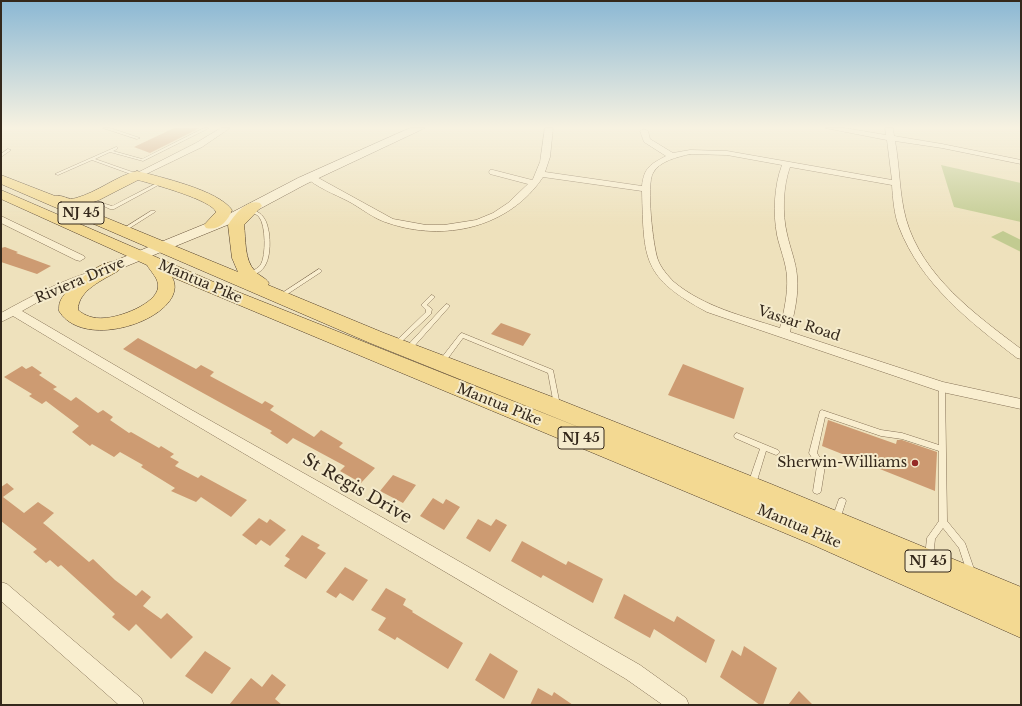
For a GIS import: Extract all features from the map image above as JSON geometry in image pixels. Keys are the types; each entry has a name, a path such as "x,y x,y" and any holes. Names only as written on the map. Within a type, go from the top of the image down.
{"main road":[{"path":"119,228 110,221 82,208 83,204 95,200 137,175 162,182 208,199 221,206 224,213 220,219 212,225"},
{"name":"Mantua Pike","path":"1,179 119,228 151,255 303,306 401,347 751,487 838,512 928,561 1021,601"},
{"path":"25,189 32,188 70,204 95,200"},
{"name":"Mantua Pike","path":"1,194 151,255 305,326 812,532 1021,623"},
{"path":"253,208 232,220 236,225 242,265 252,279 300,300 303,306"},
{"path":"112,267 83,286 75,294 69,302 68,311 73,317 82,322 105,325 120,322 153,307 162,299 167,287 166,281 151,255"}],"street":[{"path":"137,175 167,161"},
{"path":"253,208 310,177 346,161"},
{"path":"310,177 390,221 403,225 439,229 469,225 496,216 510,207 540,174 544,161"},
{"name":"Vassar Road","path":"663,161 655,165 650,171 646,189 653,260 660,272 672,285 688,297 711,309 942,387 1021,404"},
{"name":"Vassar Road","path":"769,161 897,183"},
{"path":"895,161 903,226 909,240 930,273 964,310 1021,355"},
{"path":"784,334 791,296 792,276 780,225 784,170 787,164"},
{"path":"493,172 533,183"},
{"path":"540,174 646,189"},
{"path":"1,219 80,258"},
{"name":"Riviera Drive","path":"7,314 60,287 112,267 151,255 212,225 232,220"},
{"name":"St Regis Drive","path":"7,314 380,524 634,672 679,705"},
{"path":"1,590 134,705"}],"lane":[{"path":"57,174 87,161"},
{"path":"97,161 137,175"},
{"path":"95,200 112,208 162,182"},
{"path":"248,275 261,268 268,251 263,220 253,208"},
{"path":"119,228 153,212"},
{"path":"284,294 319,271"},
{"path":"401,347 429,313 429,309 424,305 432,297"},
{"path":"401,347 447,306"},
{"path":"441,363 462,335 551,372 558,409"},
{"path":"942,387 943,522 962,546 974,581"},
{"path":"818,491 821,466 813,453 822,413 881,433 902,436 942,449"},
{"path":"737,436 776,452"},
{"path":"751,487 764,447"},
{"path":"928,561 931,538 943,522"}],"green space":[{"path":"941,165 1021,183 1021,222 954,207"},
{"path":"1003,231 1021,240 1021,252 991,237"}],"building":[{"path":"5,247 18,252 16,253 51,266 37,274 1,262 1,248"},
{"path":"501,323 531,334 523,346 491,334"},
{"path":"138,338 196,369 201,365 214,372 210,376 262,404 265,401 274,406 270,410 314,437 321,430 343,443 339,447 375,468 361,483 340,471 345,466 293,438 287,444 270,433 272,431 123,349"},
{"path":"683,364 744,388 734,419 668,395"},
{"path":"22,366 26,369 32,366 42,373 39,375 57,387 53,389 71,401 76,397 98,413 103,410 113,417 110,420 129,433 131,432 159,448 161,446 174,454 170,457 179,462 175,466 198,478 201,475 247,500 231,517 201,497 196,502 171,491 175,488 141,467 143,465 120,452 114,457 92,444 90,446 72,432 79,426 46,401 42,404 29,396 32,394 4,377"},
{"path":"828,420 896,444 897,440 902,440 937,452 935,491 822,446"},
{"path":"393,475 416,485 403,503 380,491"},
{"path":"7,483 14,489 3,497 24,513 38,502 54,513 43,523 89,562 93,559 115,580 136,596 142,590 151,597 143,606 161,619 167,613 193,637 171,659 136,624 129,631 112,617 115,614 61,565 58,567 50,560 46,563 33,552 37,549 1,521 1,487"},
{"path":"433,498 443,504 446,499 460,507 444,530 420,516"},
{"path":"259,518 267,523 270,519 286,530 270,546 261,540 256,545 242,535"},
{"path":"478,519 491,526 496,519 507,525 490,552 466,538"},
{"path":"302,535 320,545 317,548 326,553 306,579 284,566 290,559 285,556"},
{"path":"522,541 566,565 568,561 603,579 593,603 543,575 541,578 511,561"},
{"path":"345,567 368,580 353,601 340,593 336,598 326,592"},
{"path":"386,588 406,599 403,605 413,611 412,612 463,643 448,669 397,637 395,640 378,630 386,618 371,610"},
{"path":"624,594 674,622 677,616 715,640 706,663 654,629 650,638 614,618"},
{"path":"744,646 777,668 763,705 760,705 720,677 732,650 741,656"},
{"path":"205,651 231,668 212,694 185,676"},
{"path":"490,653 518,671 504,699 475,680"},
{"path":"272,674 286,685 275,699 282,705 229,705 251,678 262,687"},
{"path":"538,688 552,696 554,692 573,705 530,705"},
{"path":"799,691 813,705 788,705"}],"place":[{"name":"Sherwin-Williams","path":"915,463"}]}
